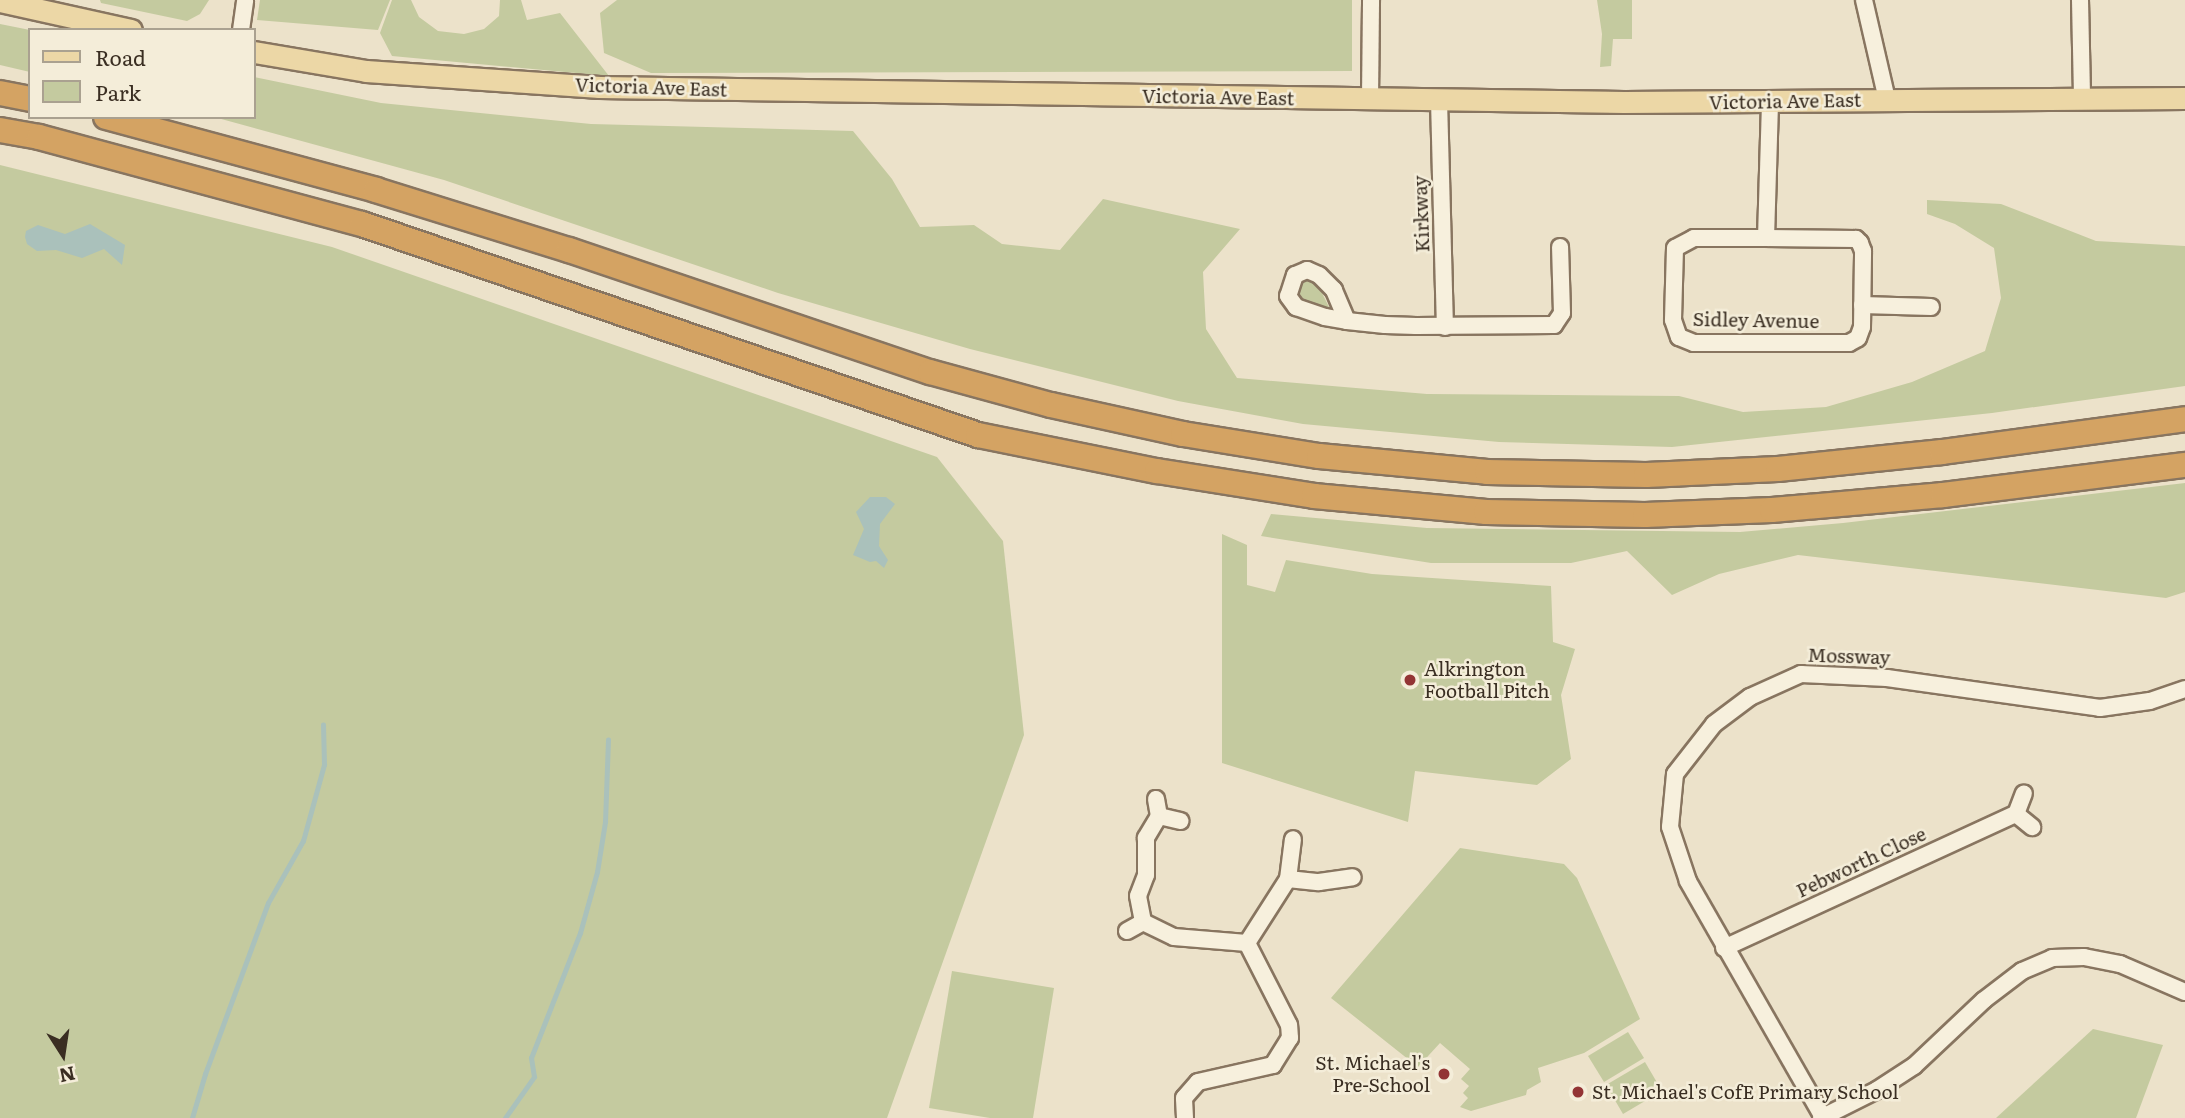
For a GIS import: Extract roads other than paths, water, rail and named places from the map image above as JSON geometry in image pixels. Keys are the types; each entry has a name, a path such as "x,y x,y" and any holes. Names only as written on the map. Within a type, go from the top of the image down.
{"highway":[{"path":"0,93 28,99"},
{"path":"113,119 402,198 569,250 930,372 1051,405 1170,431 1318,456 1487,472 1660,474 1778,469 1942,452 2185,419"},
{"path":"0,130 362,224 978,435 1157,471 1314,496 1486,512 1644,515 1772,510 1943,495 2185,465"}],"main road":[{"path":"0,1 122,28"},
{"name":"Victoria Ave East","path":"256,52 366,71 599,87 1438,100 1770,102 2185,98"}],"street":[{"path":"241,28 245,0"},
{"path":"1370,99 1371,0"},
{"path":"1864,0 1887,100"},
{"path":"2080,0 2082,98"},
{"name":"Kirkway","path":"1438,100 1445,327"},
{"path":"1770,102 1766,238 1856,239 1863,251 1862,305 1931,307"},
{"name":"Sidley Avenue","path":"1766,238 1694,238 1675,248 1674,320 1679,337 1695,343 1849,343 1861,334 1862,305"},
{"path":"1347,321 1445,327 1553,325 1562,313 1560,247"},
{"name":"Mossway","path":"1822,1118 1688,881 1670,827 1675,774 1714,724 1750,697 1801,674 1887,678 2100,708 2150,701 2185,689"},
{"path":"2024,793 2016,814 2032,827"},
{"path":"1143,922 1138,896 1146,875 1146,838 1160,816 1156,799"},
{"name":"Pebworth Close","path":"1724,948 2016,814"},
{"path":"1160,816 1180,821"},
{"path":"1247,943 1289,879 1293,839"},
{"path":"1289,879 1319,882 1353,877"},
{"path":"1127,931 1143,922"},
{"path":"1143,922 1174,937 1247,943"},
{"path":"1185,1118 1184,1098 1198,1082 1273,1065 1290,1038 1289,1025 1247,943"},
{"path":"1822,1118 1877,1090 1914,1066 1984,1000 2022,971 2052,958 2084,957 2120,964 2178,989"}],"water":[{"path":"90,224 125,245 122,265 104,249 82,258 56,250 37,251 27,244 25,237 26,231 38,225 65,234"},
{"path":"870,497 886,497 895,504 880,524 879,546 888,560 884,568 876,561 870,562 853,555 864,529 856,512"}],"waterway":[{"path":"192,1118 205,1074 268,903 303,841 324,765 323,725"},
{"path":"505,1118 534,1077 531,1058 580,933 597,872 605,822 608,740"}],"place":[{"name":"Alkrington Football Pitch","path":"1410,680"},
{"name":"St. Michael's Pre-School","path":"1444,1074"},
{"name":"St. Michael's CofE Primary School","path":"1578,1092"}]}
